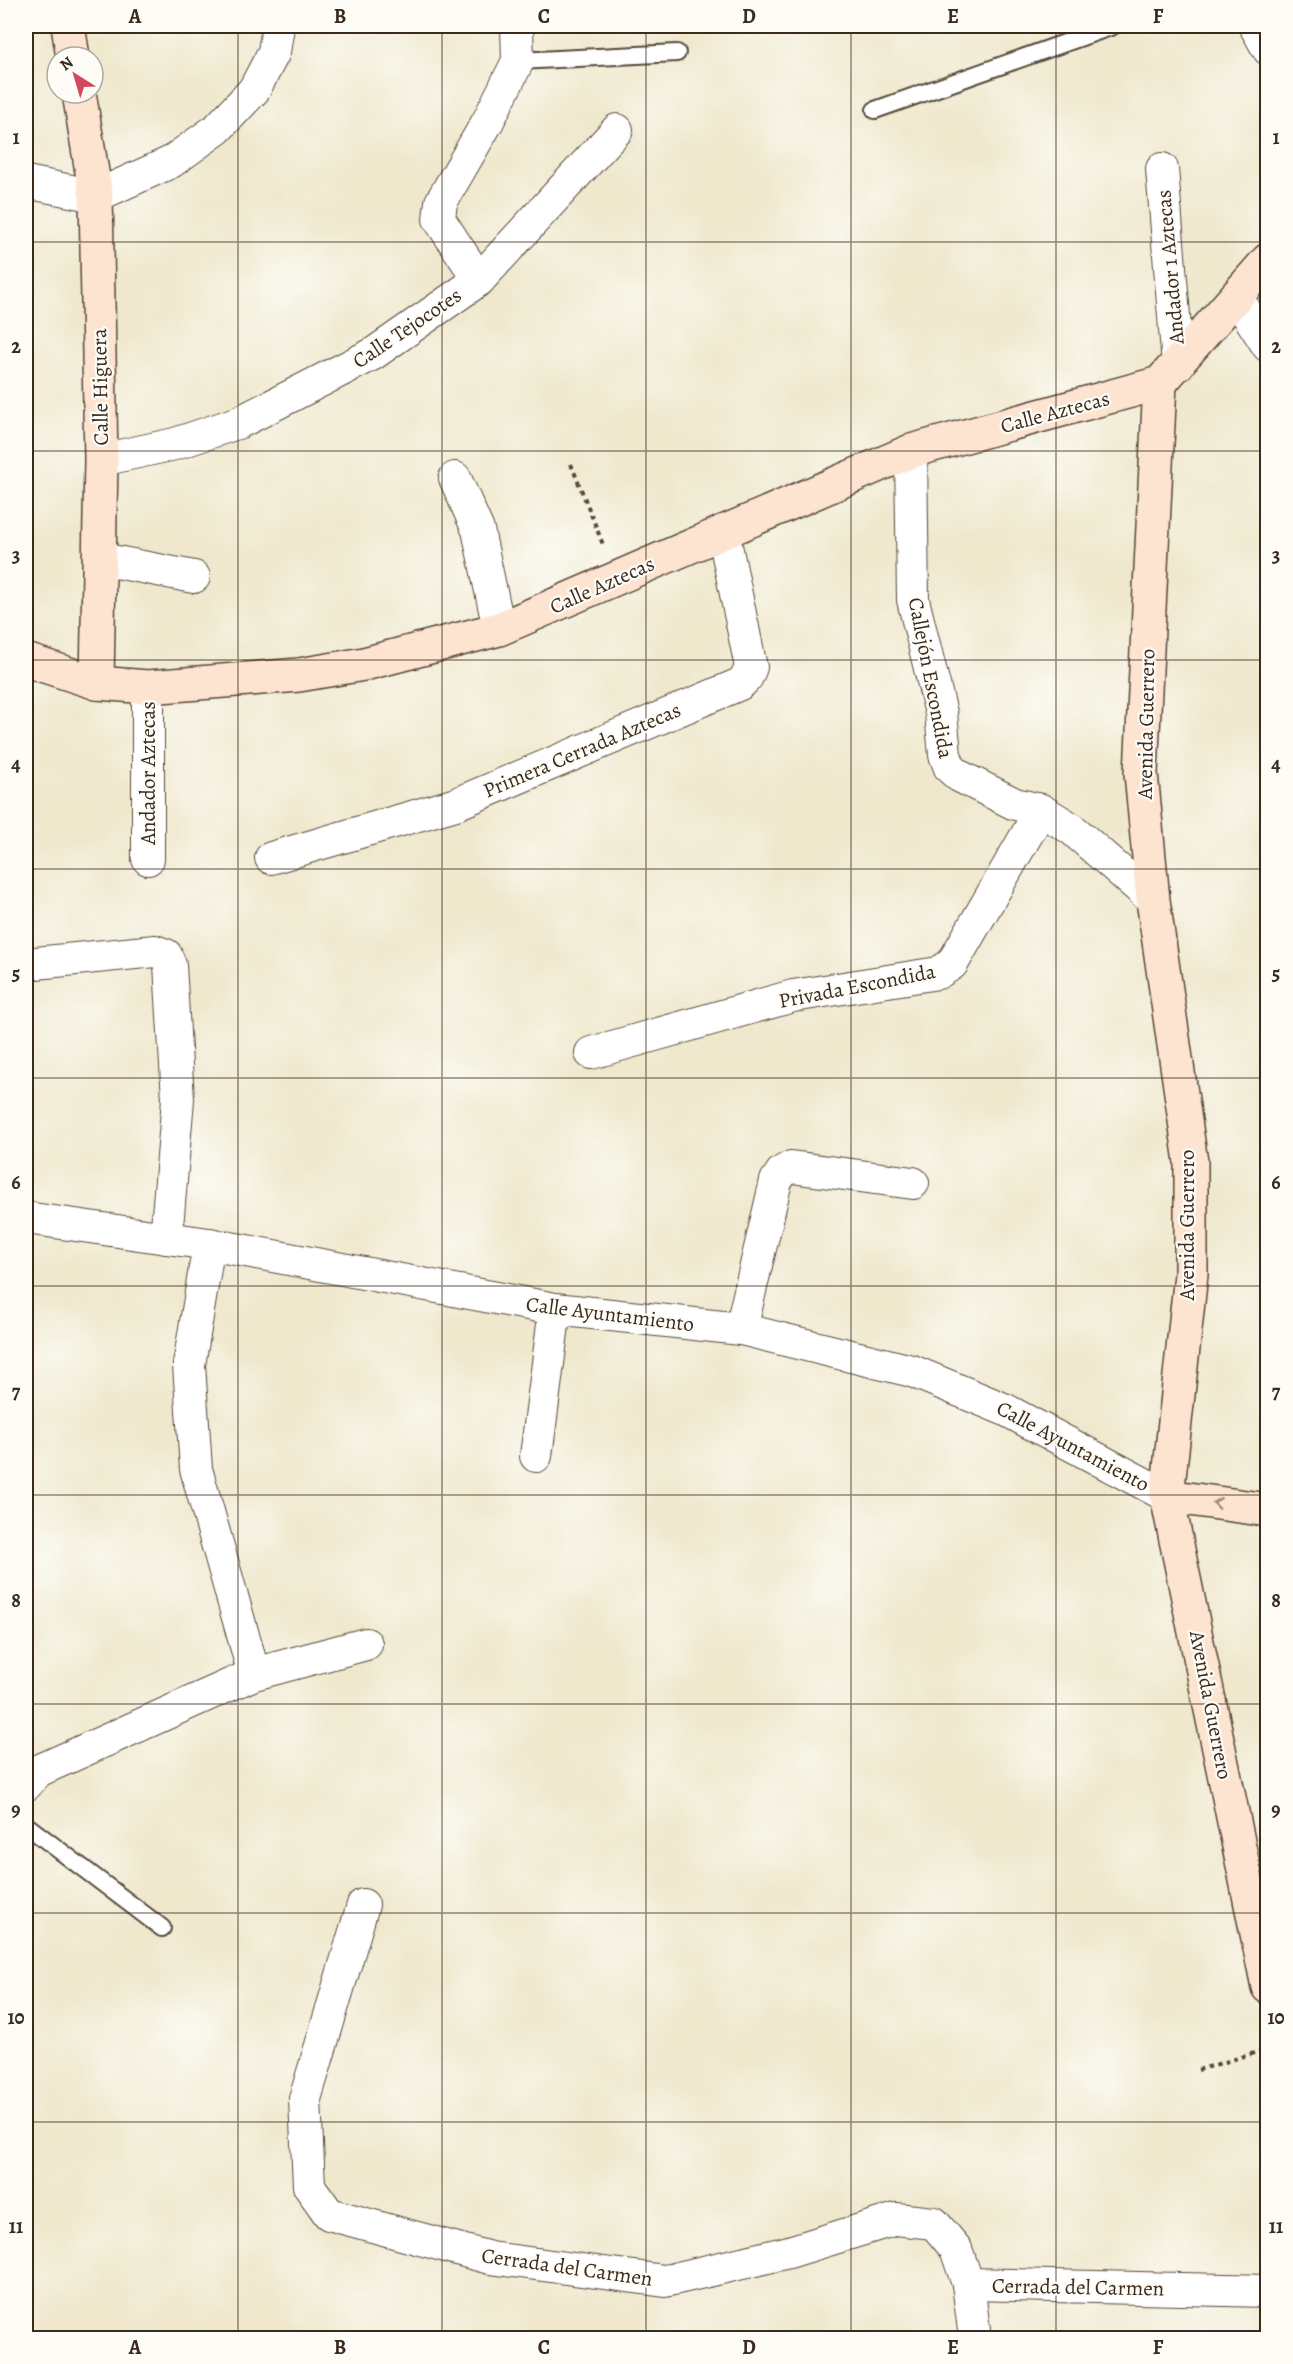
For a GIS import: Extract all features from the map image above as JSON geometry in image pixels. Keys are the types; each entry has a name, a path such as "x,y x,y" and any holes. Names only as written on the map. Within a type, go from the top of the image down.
{"street":[{"path":"68,26 71,45"},
{"path":"26,182 96,196 171,162 216,129 254,90 276,39 258,26"},
{"name":"Calle Tejocotes","path":"101,460 175,444 240,422 373,354 478,280 439,219 441,202 488,122 518,62 517,26"},
{"path":"1255,26 1268,49"},
{"name":"Calle Higuera","path":"81,105 96,196 101,460 97,683"},
{"path":"478,280 617,130"},
{"name":"Andador 1 Aztecas","path":"1162,169 1169,374"},
{"path":"1169,374 1238,298 1268,260"},
{"path":"1238,298 1268,346"},
{"name":"Calle Aztecas","path":"26,660 97,683 148,687 299,675 364,664 499,629 911,451 1169,374"},
{"name":"Avenida Guerrero","path":"1169,374 1141,773 1153,900 1191,1162 1191,1274 1167,1496 1268,1987"},
{"name":"Callejón Escondida","path":"911,451 913,600 941,713 945,755 950,768 959,776 1015,804 1041,810 1072,829 1153,900"},
{"path":"455,478 478,530 499,629"},
{"name":"Primera Cerrada Aztecas","path":"271,858 456,804 740,684 747,677 751,667 723,531"},
{"path":"101,559 194,577"},
{"name":"Andador Aztecas","path":"148,687 148,859"},
{"name":"Privada Escondida","path":"591,1053 793,996 938,973 952,964 1041,810"},
{"path":"26,964 155,951 166,955 170,964 178,1099 166,1238"},
{"path":"741,1329 776,1181 782,1172 791,1167 913,1183"},
{"name":"Calle Ayuntamiento","path":"26,1218 209,1244 555,1309 741,1329 912,1371 1006,1410 1167,1496"},
{"path":"209,1244 189,1365 196,1469 254,1674"},
{"path":"536,1456 555,1309"},
{"path":"1167,1496 1268,1510"},
{"path":"26,1785 38,1771 254,1674 366,1644"},
{"name":"Cerrada del Carmen","path":"363,1905 305,2099 309,2186 329,2214 490,2258 665,2281 789,2252 896,2220 934,2223 956,2249 968,2284 1268,2291"},
{"path":"968,2284 975,2338"}],"lane":[{"path":"875,111 1113,26"},
{"path":"518,62 677,53"},
{"path":"26,1825 162,1928"}],"path":[{"path":"571,464 617,578"},
{"path":"1198,2070 1268,2049"}]}
